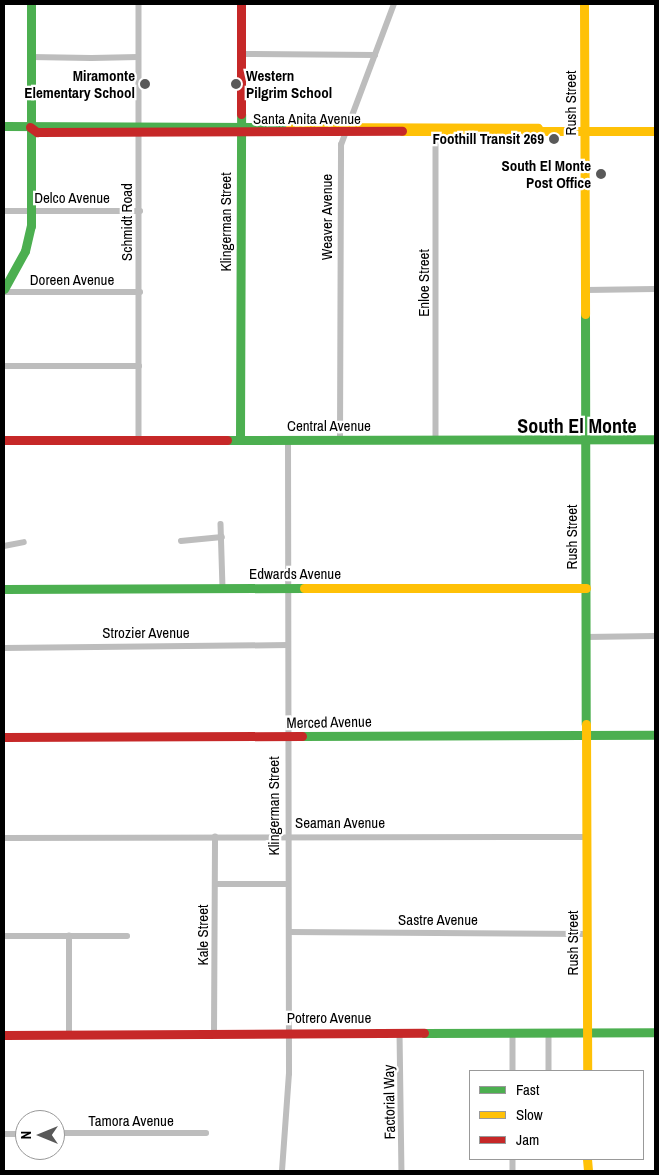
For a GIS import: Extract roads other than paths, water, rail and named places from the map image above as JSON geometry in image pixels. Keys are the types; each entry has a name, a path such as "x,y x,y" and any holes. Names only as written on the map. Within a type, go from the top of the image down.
{"street":[{"path":"4,290 27,245 30,211 31,4"},
{"name":"Schmidt Road","path":"139,4 139,441"},
{"name":"Klingerman Street","path":"240,440 241,4"},
{"name":"Weaver Avenue","path":"340,440 339,173 346,130 394,4"},
{"name":"Rush Street","path":"584,4 587,1070"},
{"path":"241,54 375,54"},
{"path":"31,57 138,57"},
{"name":"Santa Anita Avenue","path":"4,126 30,126 37,132 139,129 655,131"},
{"name":"Enloe Street","path":"436,131 436,439"},
{"name":"Delco Avenue","path":"4,211 140,211"},
{"path":"586,290 655,289"},
{"name":"Doreen Avenue","path":"4,290 140,292"},
{"path":"4,366 139,366"},
{"name":"Central Avenue","path":"4,440 655,439"},
{"name":"Klingerman Street","path":"282,1171 289,1032 288,440"},
{"path":"221,524 223,587"},
{"path":"181,541 222,537"},
{"path":"4,546 24,542"},
{"name":"Edwards Avenue","path":"4,589 223,587 586,588"},
{"path":"586,637 655,636"},
{"name":"Strozier Avenue","path":"4,648 288,645"},
{"name":"Merced Avenue","path":"4,737 655,735"},
{"name":"Seaman Avenue","path":"4,838 288,836 586,837"},
{"name":"Kale Street","path":"214,1034 215,837"},
{"path":"216,884 288,884"},
{"name":"Sastre Avenue","path":"289,932 586,934"},
{"path":"4,936 127,936"},
{"path":"69,936 69,1035"},
{"name":"Potrero Avenue","path":"4,1035 289,1032 513,1032 587,1034 655,1032"},
{"name":"Factorial Way","path":"400,1032 402,1171"},
{"path":"513,1032 513,1070"},
{"path":"549,1033 549,1070"},
{"name":"Tamora Avenue","path":"65,1134 206,1133"}],"place":[{"name":"Miramonte Elementary School","path":"145,84"},
{"name":"Western Pilgrim School","path":"236,84"},
{"name":"Foothill Transit 269","path":"554,139"},
{"name":"South El Monte Post Office","path":"601,174"}],"district":[{"name":"South El Monte","path":"577,425"}]}
